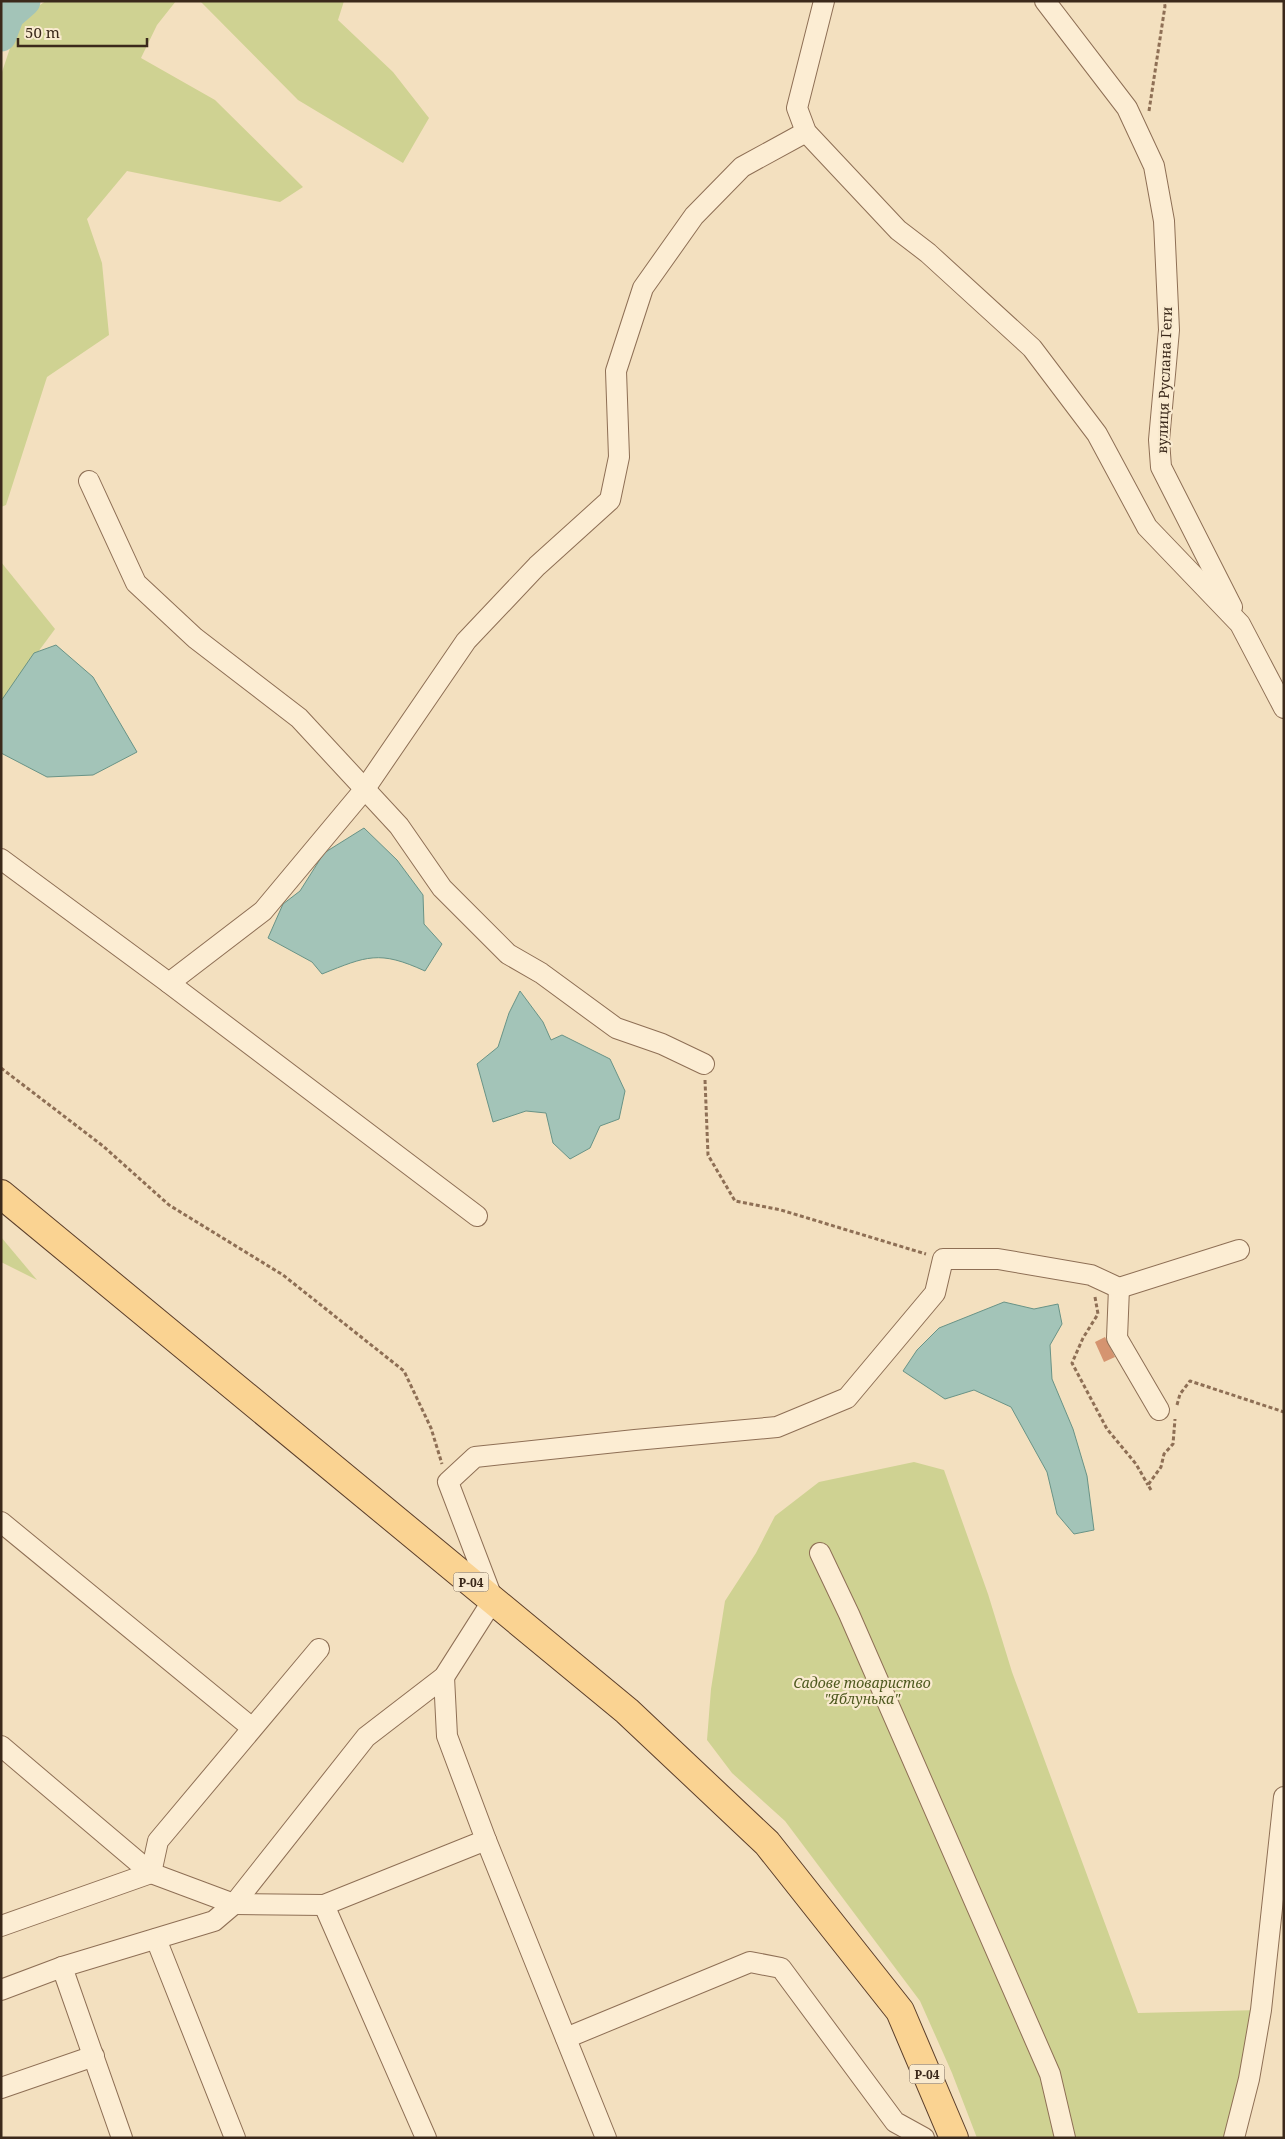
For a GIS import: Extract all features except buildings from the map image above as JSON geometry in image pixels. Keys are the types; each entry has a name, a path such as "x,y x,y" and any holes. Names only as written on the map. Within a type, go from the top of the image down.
{"main road":[{"name":"Р-04","path":"1,1194 627,1711 767,1843 900,2011 954,2138"}],"street":[{"path":"824,1 797,108 806,132 898,230 928,253 1032,348 1096,434 1147,527 1240,624"},
{"name":"вулиця Руслана Геги","path":"1045,1 1127,108 1154,166 1164,221 1169,330 1159,440 1161,466 1284,708"},
{"path":"168,983 263,911 364,790 466,641 538,566 610,500 619,457 616,371 643,288 694,216 742,167 806,132"},
{"path":"89,481 136,583 195,638 299,718 398,826 442,888 508,954 541,973 616,1028 662,1044 704,1064"},
{"path":"1,859 478,1216"},
{"path":"1,1990 62,1967 214,1921 234,1904 366,1737 444,1677 493,1600 448,1482 475,1458 635,1440 777,1427 846,1398 935,1293 943,1259 998,1259 1091,1275 1119,1288 1239,1250"},
{"path":"1119,1288 1117,1338 1159,1410"},
{"path":"1,1522 252,1728"},
{"path":"820,1553 849,1614 1050,2074 1066,2138"},
{"path":"151,1872 158,1840 319,1649"},
{"path":"444,1677 447,1736 486,1840 606,2138"},
{"path":"1,1746 151,1872 234,1904 324,1905 486,1840"},
{"path":"1234,2138 1249,2079 1260,2010 1284,1796"},
{"path":"1,1926 151,1872"},
{"path":"324,1905 426,2138"},
{"path":"156,1938 235,2138"},
{"path":"566,2038 750,1962 780,1968 895,2122 924,2138"},
{"path":"62,1967 122,2138"},
{"path":"1,2088 94,2056"}],"path":[{"path":"1149,121 1148,112 1165,6 1164,1"},
{"path":"704,1064 708,1155 735,1202 781,1210 943,1259"},
{"path":"1,1068 103,1146 169,1205 283,1275 404,1371 431,1428 448,1482"},
{"path":"1091,1275 1098,1314 1083,1338 1072,1363 1107,1430 1136,1464 1150,1490"},
{"path":"1148,1485 1160,1467 1164,1454 1173,1444 1175,1411 1180,1394 1190,1381 1284,1412"}],"green space":[{"path":"46,1 176,1 157,25 141,58 215,100 303,187 280,202 127,171 87,219 102,263 109,335 47,377 6,505 1,507 1,75 20,18"},
{"path":"200,1 344,1 338,20 393,72 429,118 403,163 298,100"},
{"path":"1,562 55,629 1,702"},
{"path":"1,1237 37,1280 1,1262"},
{"name":"Садове товариство \"Яблунька\"","path":"914,1462 944,1470 988,1594 1012,1672 1138,2013 1261,2010 1228,2138 977,2138 952,2073 920,2001 785,1821 732,1773 707,1740 711,1689 725,1601 756,1553 775,1516 819,1482"}],"water":[{"path":"56,645 93,677 137,752 93,775 47,777 1,753 1,701 34,653"},
{"path":"364,828 397,860 423,895 424,924 442,944 425,971 396,960 373,958 351,963 322,974 312,962 268,938 283,904 300,891 324,853"},
{"path":"520,991 543,1022 551,1040 562,1035 610,1059 625,1091 619,1119 600,1126 590,1148 570,1159 553,1143 546,1113 526,1111 493,1122 477,1064 498,1047 509,1013"},
{"path":"1004,1302 1034,1309 1058,1304 1062,1324 1050,1345 1052,1379 1073,1429 1087,1476 1094,1530 1074,1534 1057,1514 1047,1472 1011,1407 974,1390 945,1399 903,1371 917,1350 939,1328"}],"waterway":[{"path":"1,36 9,15 25,1"}]}
